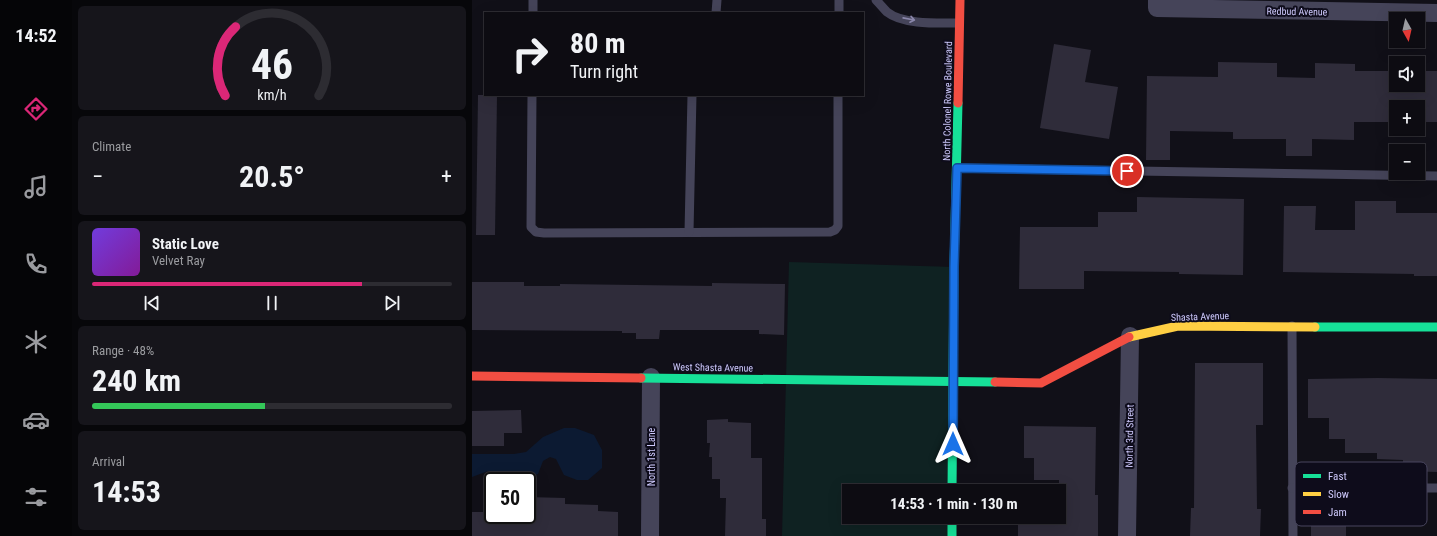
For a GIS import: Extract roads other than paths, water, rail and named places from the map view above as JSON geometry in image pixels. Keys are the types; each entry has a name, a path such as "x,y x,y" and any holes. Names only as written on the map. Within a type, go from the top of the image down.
{"street":[{"name":"North Colonel Rowe Boulevard","path":"952,484 960,0"},
{"name":"Redbud Avenue","path":"1157,4 1437,13"},
{"name":"Shasta Avenue","path":"953,381 1041,383 1130,336 1178,326 1437,327"},
{"name":"North 3rd Street","path":"1127,536 1130,336"},
{"name":"West Shasta Avenue","path":"472,376 953,381"},
{"name":"North 1st Lane","path":"650,536 651,377"},
{"path":"952,524 952,536"}],"lane":[{"path":"533,0 533,12"},
{"path":"716,12 717,0"},
{"path":"839,12 840,0"},
{"path":"876,0 888,12 902,18 930,22 959,23"},
{"path":"532,96 531,227 536,232 830,232 835,230 838,226 838,96"},
{"path":"689,232 692,96"},
{"path":"957,168 1437,176"},
{"path":"1292,326 1293,536"}],"water":[{"path":"564,428 575,428 594,435 602,450 602,468 588,480 577,480 564,475 556,459 550,457 543,461 538,474 536,475 536,472 488,471 472,477 472,454 514,454 526,452 543,437"}]}
